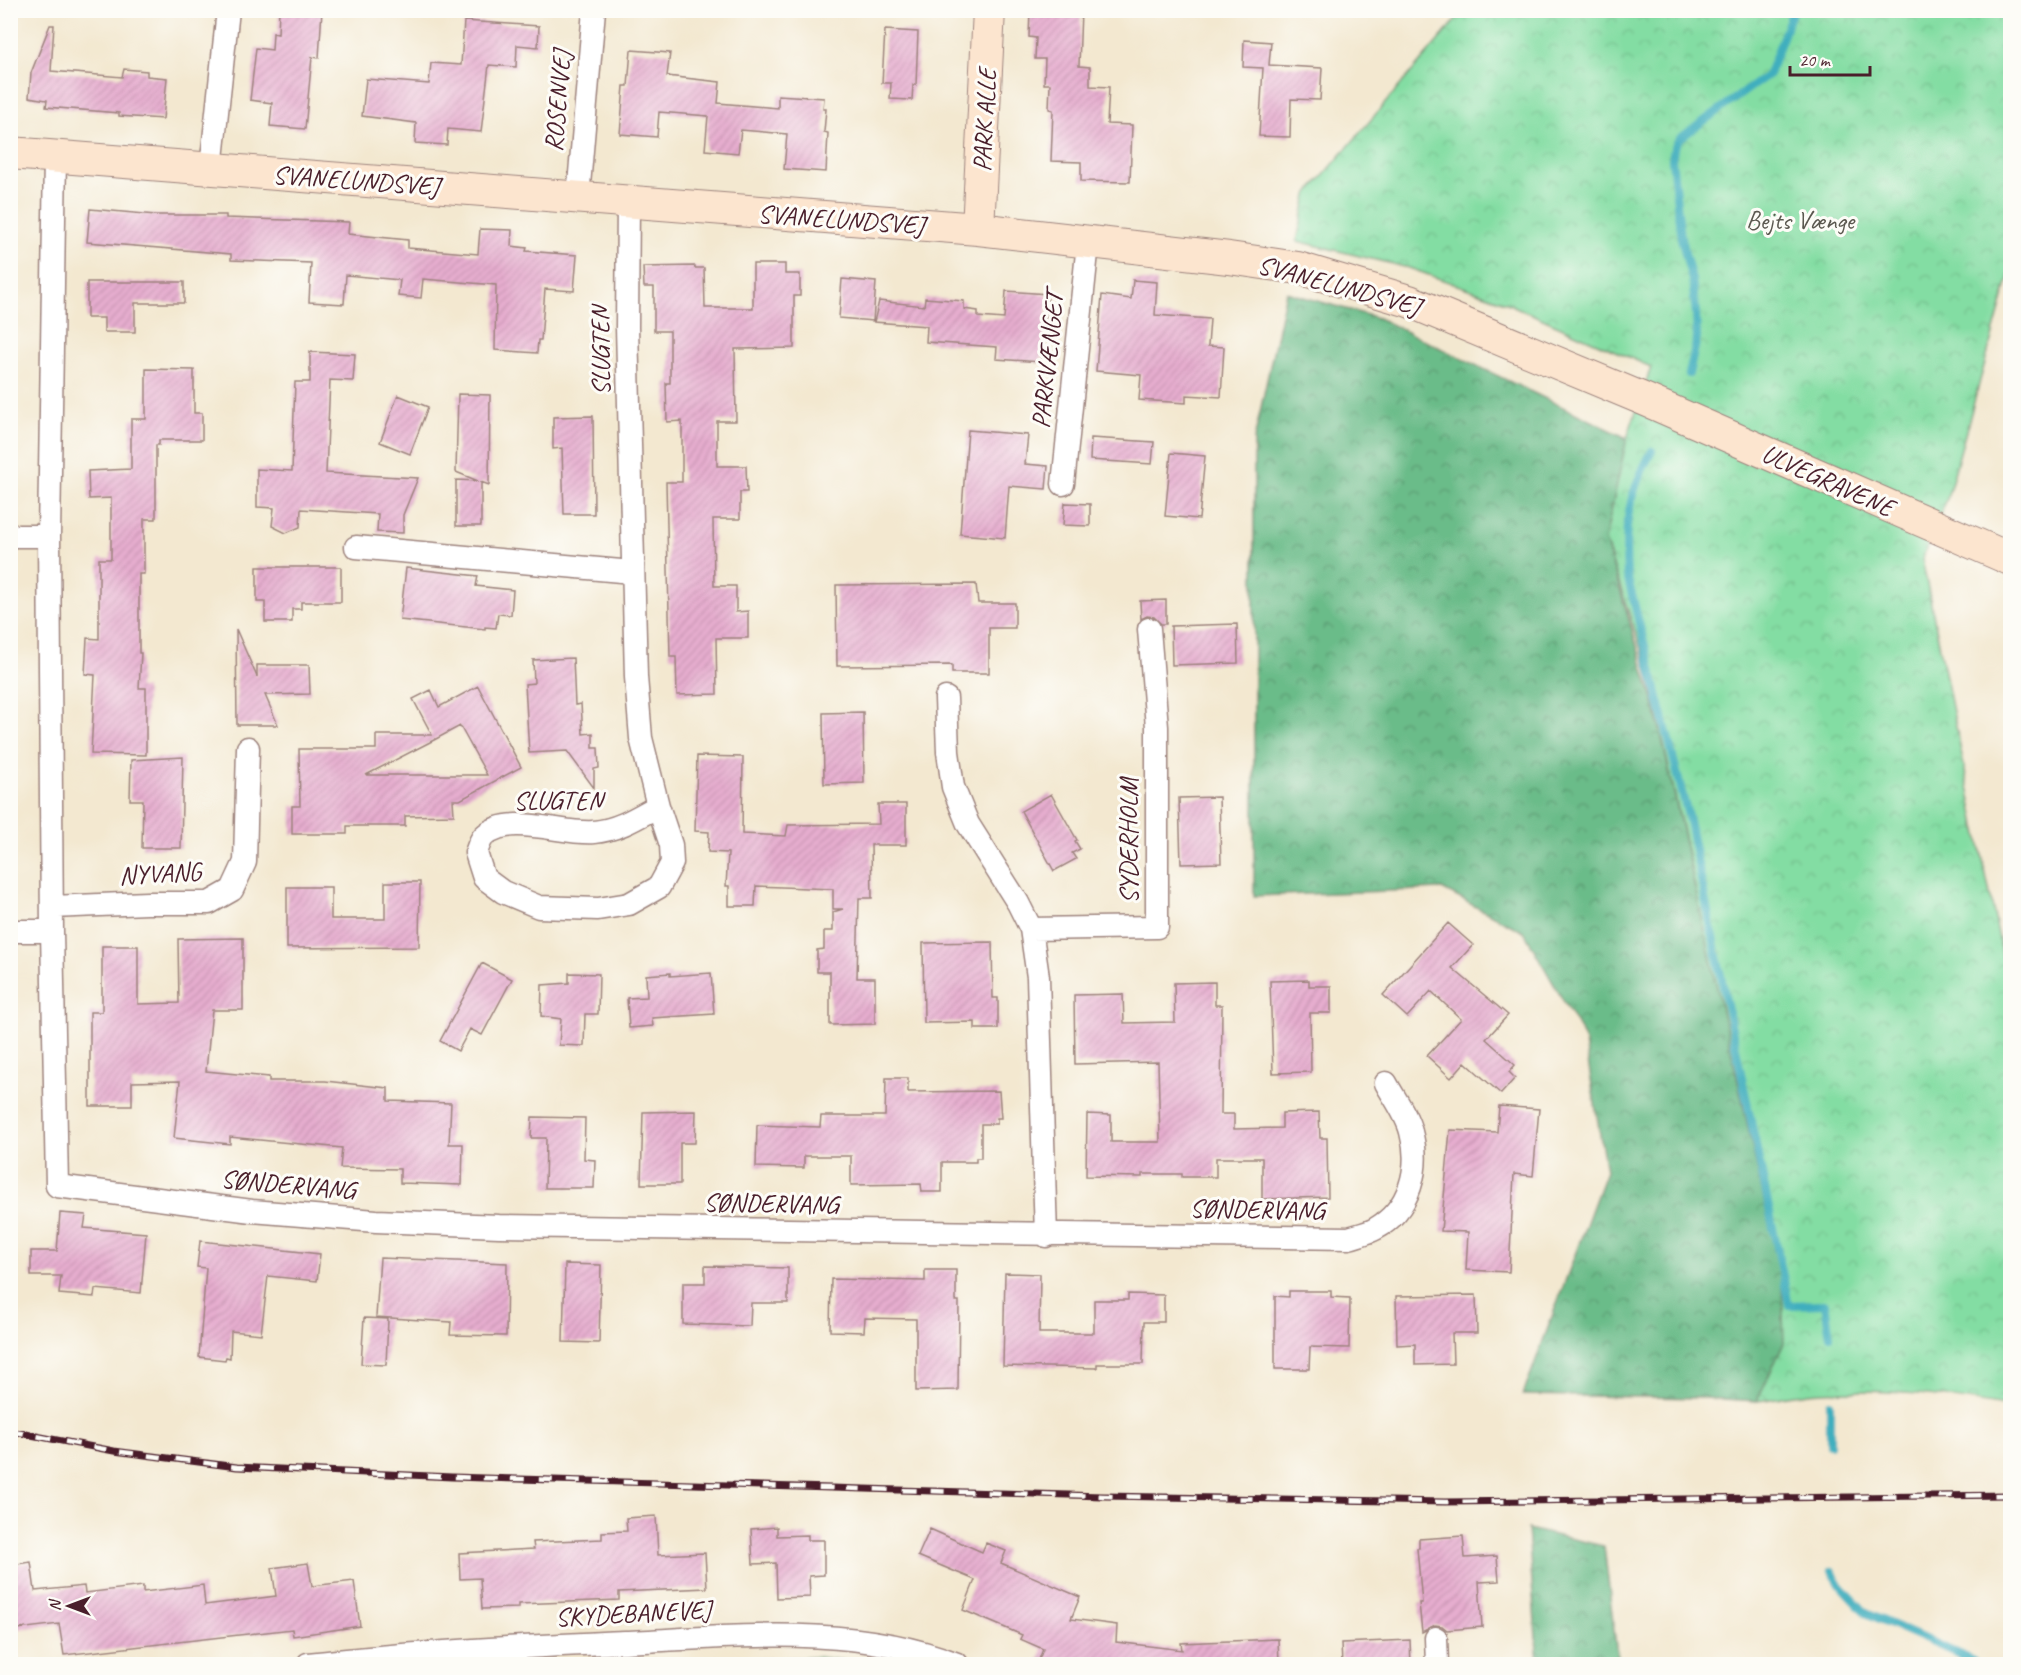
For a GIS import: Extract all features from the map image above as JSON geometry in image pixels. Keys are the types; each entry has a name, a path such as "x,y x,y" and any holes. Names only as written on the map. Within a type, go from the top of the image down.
{"street":[{"path":"212,168 228,10"},
{"name":"ROSENVEJ","path":"578,197 594,10"},
{"name":"PARK ALLE","path":"978,229 989,10"},
{"name":"SVANELUNDSVEJ","path":"10,153 978,229 1229,258 1309,272 1409,301 1646,400"},
{"name":"SØNDERVANG","path":"56,156 49,536 52,931 57,1186 252,1211 376,1221 511,1227 1046,1236 1349,1238 1376,1229 1398,1211 1412,1186 1416,1158 1411,1130 1386,1083"},
{"name":"SLUGTEN","path":"628,202 627,327 636,677 641,738 658,806 671,845 672,863 659,886 628,904 598,909 539,907 503,892 484,878 476,853 483,837 493,830 512,825 592,833 615,829 658,806"},
{"name":"PARKVÆNGET","path":"1063,484 1088,243"},
{"name":"ULVEGRAVENE","path":"1646,400 2010,559"},
{"path":"10,536 49,536"},
{"path":"356,547 632,572"},
{"name":"SYDERHOLM","path":"1031,929 1157,927 1157,727 1149,629"},
{"path":"946,698 948,752 953,787 968,824 1018,903 1031,929 1038,977 1046,1236"},
{"name":"NYVANG","path":"52,907 209,903 232,890 245,862 248,748"},
{"path":"10,931 52,931"},
{"name":"SKYDEBANEVEJ","path":"308,1665 495,1648 763,1636 876,1642 935,1656 957,1665"},
{"path":"1436,1638 1437,1665"}],"green space":[{"name":"Bejts Vænge","path":"1458,11 2010,11 2010,273 1947,499 1922,559 2010,993 2010,1407 1940,1396 1869,1391 1798,1394 1757,1401 1784,1343 1782,1281 1647,668 1605,540 1627,438 1651,367 1500,300 1409,268 1297,241 1307,195 1455,21"},
{"path":"1286,292 1378,318 1627,438 1605,540 1654,703 1782,1281 1784,1343 1757,1401 1523,1395 1606,1171 1584,1037 1524,932 1442,889 1254,896 1254,440"},
{"path":"1528,1529 1604,1546 1618,1664 1538,1664"},
{"path":"819,1657 867,1664 655,1664"}],"building":[{"path":"279,10 322,10 319,58 312,57 305,129 270,126 272,103 250,100 256,48 272,50 273,33 278,34"},
{"path":"1030,10 1081,10 1079,66 1090,67 1090,86 1109,87 1107,124 1132,125 1130,182 1081,181 1081,162 1051,161 1053,110 1049,109 1050,84 1044,84 1045,59 1035,59 1036,38 1029,37"},
{"path":"464,21 539,26 538,47 517,45 516,67 489,65 481,132 448,129 447,145 415,143 416,123 362,116 366,79 429,84 431,63 461,65"},
{"path":"50,25 54,25 51,71 122,77 124,69 147,71 147,76 167,78 163,119 46,107 47,100 29,97 31,73"},
{"path":"885,30 918,32 916,85 913,85 912,100 890,99 891,83 882,83"},
{"path":"1244,40 1271,42 1269,65 1322,68 1320,100 1291,99 1290,137 1259,136 1263,68 1243,67"},
{"path":"631,50 670,53 667,76 720,82 718,103 778,108 778,95 824,98 823,109 826,109 824,132 828,133 826,172 784,169 787,134 741,130 738,153 705,150 708,116 659,112 657,137 620,134 624,86 628,86"},
{"path":"90,209 156,215 226,215 226,218 349,222 348,234 408,240 408,248 478,254 480,229 512,230 511,246 527,248 526,251 577,255 574,291 545,289 541,340 538,340 537,353 495,350 496,285 423,279 421,298 398,296 400,280 346,275 344,304 309,302 311,263 231,260 231,254 87,242"},
{"path":"753,264 785,264 785,274 800,274 800,296 794,296 794,348 735,349 736,421 717,421 717,466 746,466 747,492 740,492 740,519 713,519 714,586 736,586 736,612 748,611 748,638 716,638 717,694 677,695 676,657 670,657 666,482 682,482 682,421 667,422 666,383 670,383 670,331 654,331 654,287 644,287 643,267 695,266 695,268 704,268 705,308 753,308"},
{"path":"842,279 876,282 873,321 839,318"},
{"path":"1133,280 1157,282 1155,315 1210,319 1208,346 1224,347 1221,397 1186,395 1186,403 1139,400 1141,375 1096,371 1102,295 1131,299"},
{"path":"87,282 184,282 184,303 135,303 135,332 104,332 104,318 87,318"},
{"path":"1006,291 1048,294 1041,362 996,359 997,347 926,342 927,326 874,322 879,301 924,306 925,298 964,301 964,309 978,311 978,317 1004,319"},
{"path":"310,352 355,354 353,381 330,380 326,473 418,478 403,515 403,533 377,532 378,514 301,509 300,527 286,533 272,526 274,508 257,507 257,469 292,471 295,382 310,382"},
{"path":"146,369 194,370 194,413 202,413 202,440 159,440 159,445 156,445 156,519 144,519 144,574 139,574 139,653 141,653 139,688 146,688 146,755 91,754 95,675 85,674 87,638 99,639 99,559 111,559 111,498 89,499 88,471 131,469 131,419 146,419"},
{"path":"458,394 490,395 489,485 481,482 481,526 456,526 456,480 478,481 456,472"},
{"path":"398,395 428,407 410,454 380,442"},
{"path":"593,416 594,514 564,514 562,448 553,449 553,417"},
{"path":"968,430 1028,435 1025,464 1048,466 1046,489 1009,486 1005,538 960,534"},
{"path":"1091,438 1154,442 1152,464 1090,460"},
{"path":"1171,453 1205,456 1199,519 1165,516"},
{"path":"1065,503 1090,504 1090,526 1063,525"},
{"path":"257,567 341,567 341,602 301,602 301,609 292,609 292,622 265,622 265,602 257,602"},
{"path":"406,568 478,576 476,586 513,590 511,615 498,614 496,628 485,627 485,629 400,620"},
{"path":"976,584 978,603 1015,603 1015,628 989,628 989,673 952,673 952,665 837,666 836,585"},
{"path":"1166,600 1166,624 1161,624 1154,617 1147,616 1141,619 1140,601"},
{"path":"1237,624 1238,663 1172,665 1171,626"},
{"path":"236,629 257,677 257,665 309,665 310,694 265,695 278,725 237,725"},
{"path":"573,658 575,705 581,704 583,734 593,733 593,748 598,748 599,768 594,769 594,788 567,751 529,753 525,684 534,683 533,660"},
{"path":"478,686 521,767 460,800 453,800 454,815 405,816 405,826 347,826 347,834 292,834 292,806 300,806 299,749 376,749 376,735 432,735 413,699 431,690 439,707","holes":["460,726 487,775 366,775"]},
{"path":"863,712 864,783 824,784 823,713"},
{"path":"697,756 743,757 742,834 786,836 788,825 879,824 878,804 906,804 906,845 871,845 872,898 859,898 857,978 875,978 875,1024 830,1025 830,972 817,972 817,950 824,949 824,931 833,931 833,912 843,909 833,909 833,889 756,886 755,906 729,906 729,886 726,886 728,853 708,852 709,832 695,831"},
{"path":"183,757 181,848 142,848 143,800 130,800 131,760"},
{"path":"1051,794 1080,849 1072,853 1076,859 1054,871 1021,811"},
{"path":"1219,797 1221,863 1181,864 1179,798"},
{"path":"385,882 420,882 419,947 287,948 287,887 331,887 331,919 385,919"},
{"path":"1448,923 1473,945 1452,968 1508,1015 1486,1039 1515,1065 1509,1072 1515,1078 1501,1094 1465,1062 1451,1078 1427,1056 1461,1019 1431,991 1407,1017 1383,995"},
{"path":"243,938 243,1010 212,1010 206,1071 269,1077 269,1081 325,1081 388,1088 388,1101 451,1103 449,1144 463,1144 462,1185 400,1183 400,1169 340,1168 342,1148 230,1137 230,1144 174,1138 180,1081 132,1082 132,1106 90,1106 90,1012 102,1012 102,946 138,946 138,1004 179,1003 178,939"},
{"path":"992,942 993,998 998,998 998,1029 975,1029 975,1022 924,1023 923,943"},
{"path":"482,963 512,979 482,1035 470,1029 458,1051 440,1041"},
{"path":"569,973 599,974 598,1014 585,1014 584,1046 559,1045 561,1019 541,1016 542,985 569,983"},
{"path":"670,973 670,976 711,973 714,1014 652,1018 653,1026 629,1028 627,998 647,997 646,975"},
{"path":"1309,980 1309,986 1331,986 1331,1013 1310,1013 1311,1072 1273,1073 1270,981"},
{"path":"1215,982 1215,1005 1222,1005 1221,1114 1234,1114 1234,1129 1282,1128 1282,1113 1319,1112 1320,1138 1327,1138 1328,1197 1262,1199 1262,1158 1216,1158 1216,1177 1182,1177 1182,1174 1142,1174 1142,1177 1086,1176 1087,1114 1111,1115 1111,1142 1160,1142 1158,1062 1075,1064 1074,995 1123,994 1124,1023 1175,1022 1174,983"},
{"path":"886,1078 908,1078 908,1092 999,1091 1001,1118 997,1118 997,1124 981,1124 981,1158 976,1158 976,1162 942,1162 942,1192 922,1192 921,1184 851,1185 851,1156 804,1156 804,1168 756,1167 757,1125 820,1127 821,1116 885,1116"},
{"path":"1499,1106 1539,1109 1533,1176 1514,1174 1509,1272 1466,1270 1468,1232 1441,1231 1450,1130 1497,1132"},
{"path":"696,1111 695,1143 680,1143 680,1184 641,1184 643,1112"},
{"path":"532,1117 585,1118 584,1159 595,1160 594,1188 545,1188 546,1138 531,1138"},
{"path":"60,1213 86,1215 84,1228 146,1233 141,1293 95,1289 94,1297 59,1294 61,1276 31,1276 31,1251 57,1251"},
{"path":"200,1241 320,1254 317,1281 268,1276 261,1334 231,1331 230,1358 226,1357 225,1360 199,1357 206,1268 197,1267"},
{"path":"380,1258 507,1263 506,1336 450,1335 451,1322 376,1317"},
{"path":"565,1264 601,1265 599,1343 563,1342"},
{"path":"705,1266 788,1268 788,1303 751,1303 750,1326 683,1324 683,1283 705,1283"},
{"path":"925,1270 956,1270 956,1301 959,1301 958,1390 916,1391 916,1319 865,1318 864,1332 830,1331 831,1279 925,1281"},
{"path":"1005,1273 1040,1274 1039,1333 1094,1333 1094,1300 1128,1300 1128,1294 1164,1295 1164,1322 1144,1322 1143,1364 1097,1364 1097,1368 1003,1366"},
{"path":"1289,1291 1331,1291 1331,1297 1350,1298 1349,1348 1310,1347 1309,1369 1275,1369 1275,1296 1289,1297"},
{"path":"1476,1295 1477,1333 1452,1333 1453,1364 1415,1365 1415,1344 1397,1345 1396,1296"},
{"path":"364,1318 388,1319 386,1365 361,1364"},
{"path":"656,1516 658,1555 705,1553 707,1588 619,1592 619,1600 518,1604 518,1608 482,1609 480,1578 460,1579 459,1553 534,1549 533,1542 602,1539 602,1532 627,1531 626,1518"},
{"path":"777,1527 777,1536 808,1535 808,1540 824,1540 824,1575 809,1576 810,1597 777,1598 776,1563 753,1564 751,1529"},
{"path":"930,1529 982,1552 986,1543 1006,1551 1001,1563 1080,1597 1071,1619 1117,1625 1116,1642 1182,1650 1181,1643 1278,1639 1279,1663 1037,1665 1043,1649 1020,1639 1022,1635 963,1610 975,1580 918,1556"},
{"path":"1463,1536 1465,1558 1497,1556 1499,1581 1479,1582 1482,1627 1447,1630 1435,1625 1422,1632 1417,1548 1419,1548 1419,1539"},
{"path":"31,1562 35,1591 84,1586 85,1593 143,1586 143,1592 203,1585 205,1605 276,1596 272,1568 308,1563 312,1586 354,1581 360,1626 293,1636 292,1629 64,1655 59,1624 10,1630 10,1565"},
{"path":"1410,1640 1411,1665 1342,1665 1341,1643"}],"waterway":[{"path":"1689,374 1697,338 1696,314 1692,280 1681,238 1672,160 1674,148 1679,139 1769,74 1793,10"},
{"path":"1652,451 1637,482 1629,511 1626,541 1627,575 1688,816 1789,1305 1825,1304 1830,1336"},
{"path":"1830,1403 1830,1445"},
{"path":"1832,1571 1841,1586 1866,1613 1974,1661 1976,1664"}],"railway":[{"path":"10,1431 114,1451 237,1467 452,1477 1103,1496 1445,1502 2010,1495"}]}
